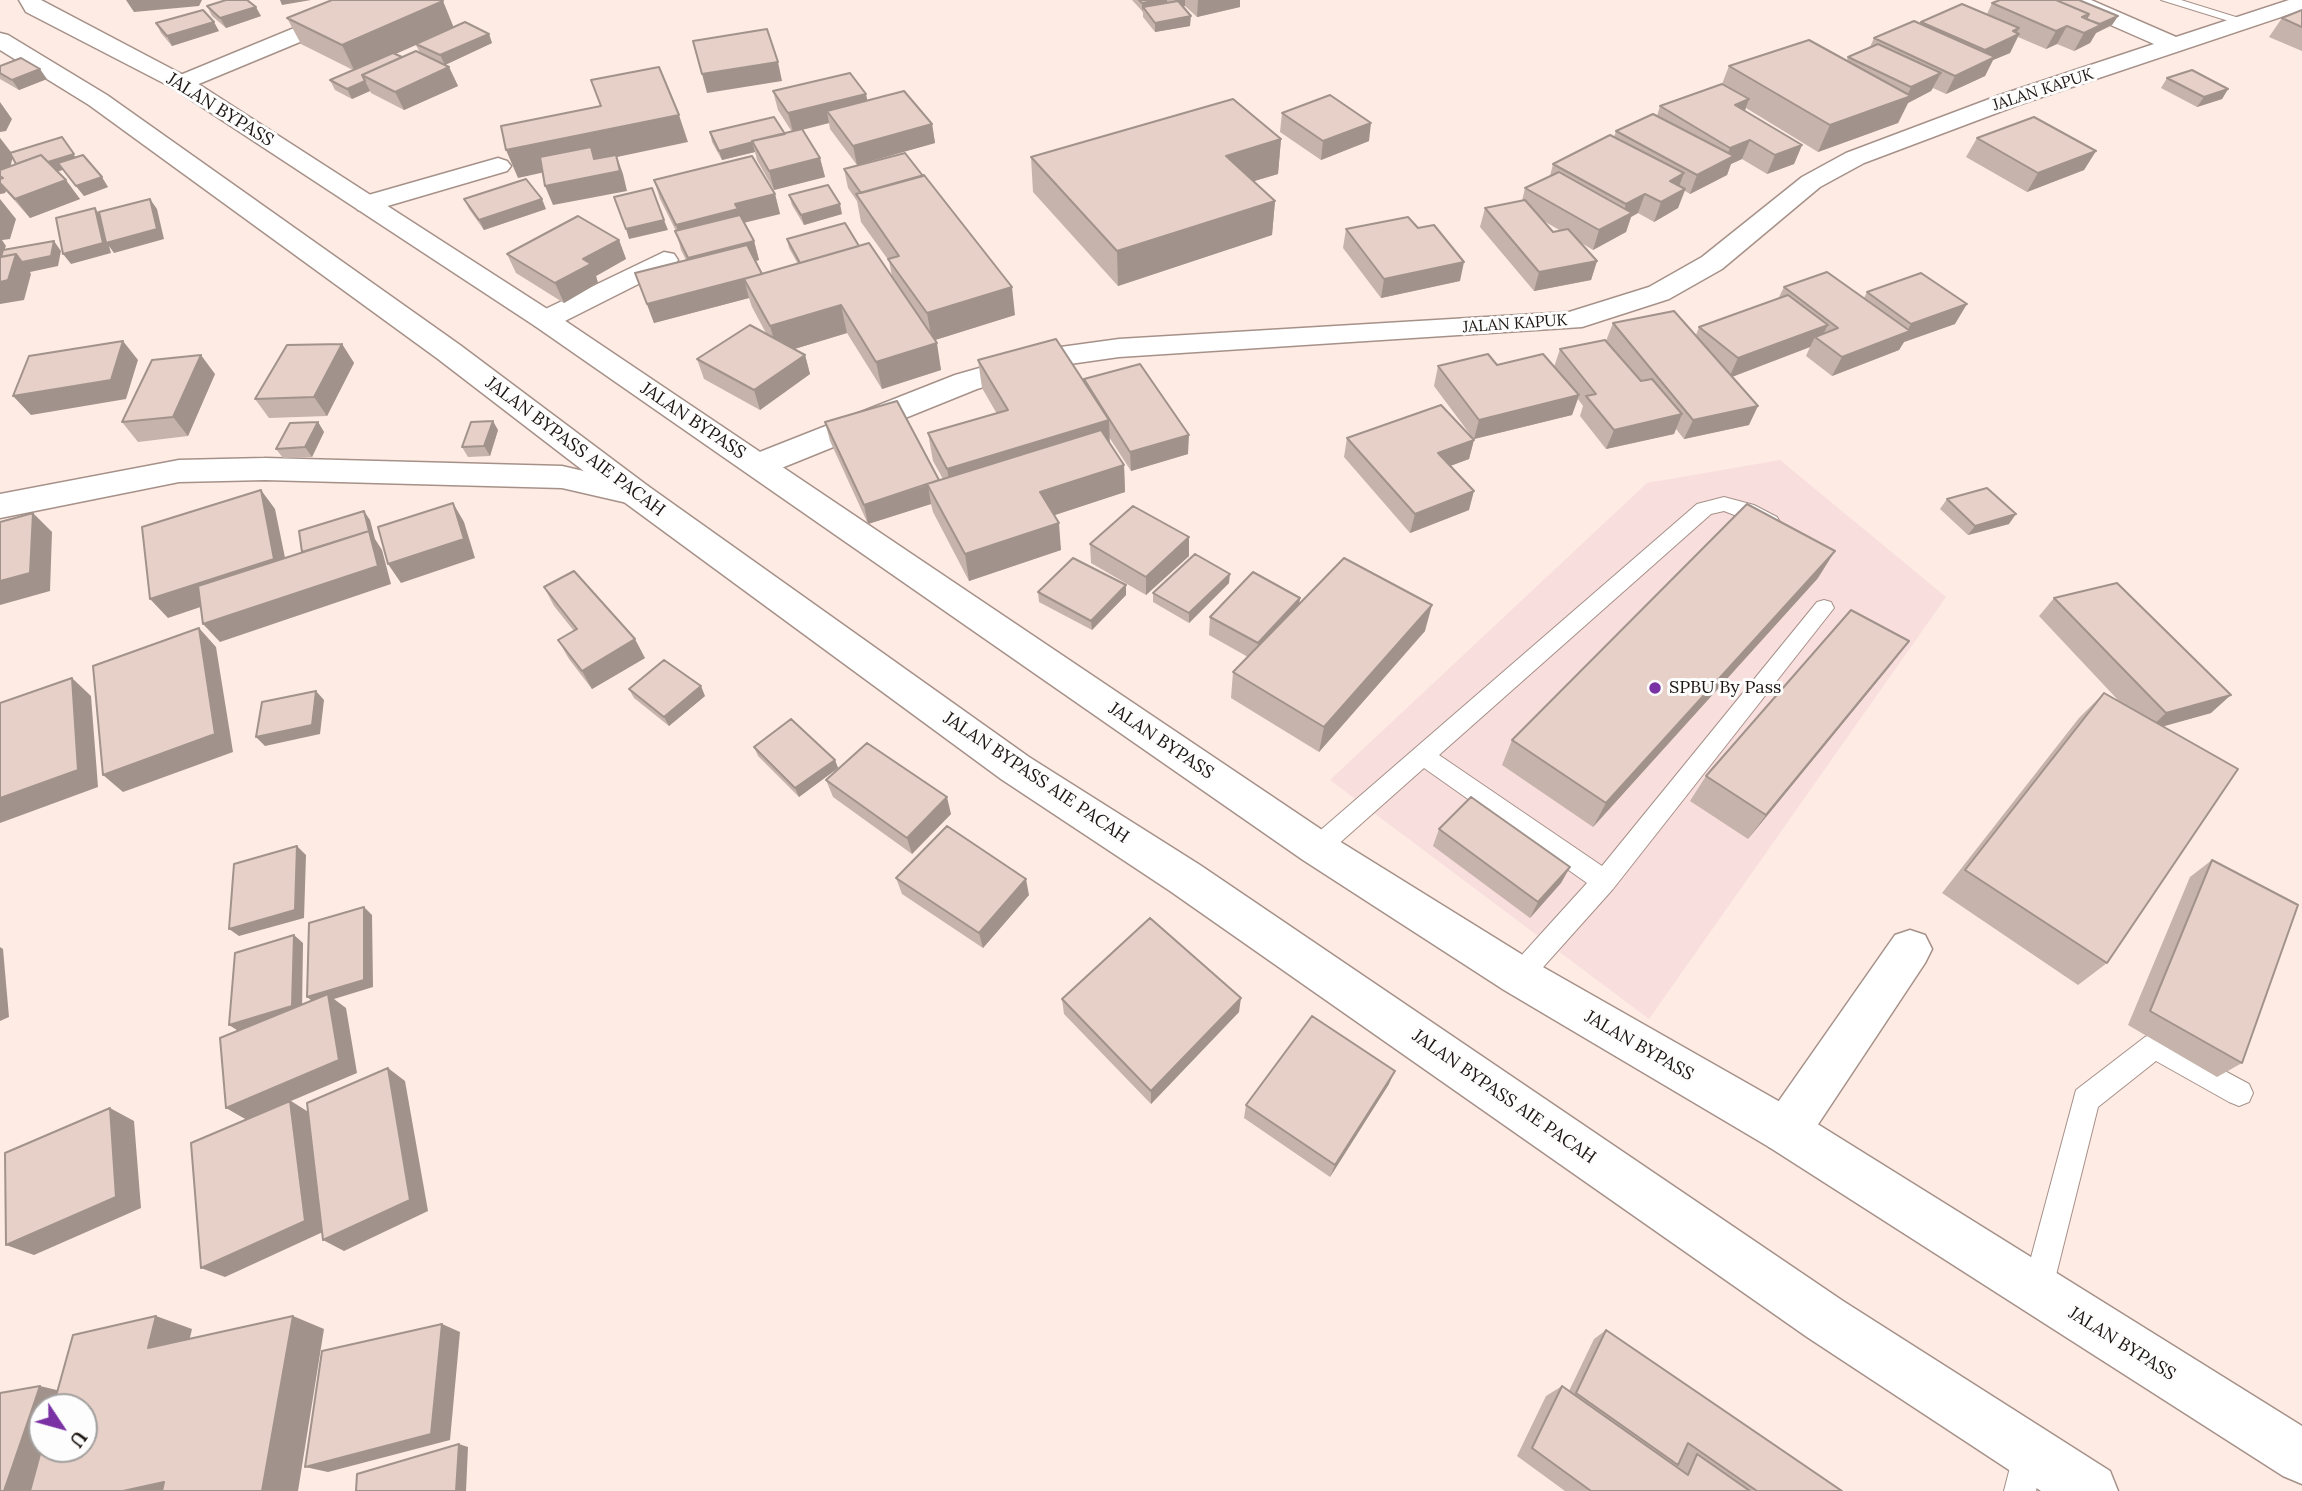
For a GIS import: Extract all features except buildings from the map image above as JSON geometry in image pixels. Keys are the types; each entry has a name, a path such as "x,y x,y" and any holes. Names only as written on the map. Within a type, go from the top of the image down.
{"main road":[{"path":"181,83 381,0"},
{"path":"2073,0 2177,46"},
{"name":"JALAN BYPASS","path":"36,2 181,83 545,320 1317,848 1519,975 1786,1131 2302,1457"},
{"name":"JALAN KAPUK","path":"758,465 966,382 1046,358 1119,348 1572,321 1659,293 1712,263 1811,182 1855,158 2010,100 2302,2"},
{"name":"JALAN BYPASS AIE PACAH","path":"0,40 98,100 248,211 449,352 636,494 1015,768 1185,877 1825,1319 2090,1491"},
{"path":"367,204 498,166"},
{"path":"545,320 664,260"},
{"path":"0,506 179,471 265,469 562,477 636,494"},
{"path":"1786,1131 1910,949"}],"lane":[{"path":"2167,0 2245,22"},
{"path":"1317,848 1704,509 1724,504 1746,510 1787,531"},
{"path":"1519,975 1604,881 1824,608"},
{"path":"1422,755 1604,881"},
{"path":"2037,1291 2086,1099 2154,1046 2239,1093"},
{"path":"2020,1491 2028,1451"}],"shaded area":[{"name":"SPBU By Pass","path":"1780,460 1946,597 1649,1019 1330,780 1647,483"}],"place":[{"name":"SPBU By Pass","path":"1655,688"}]}
